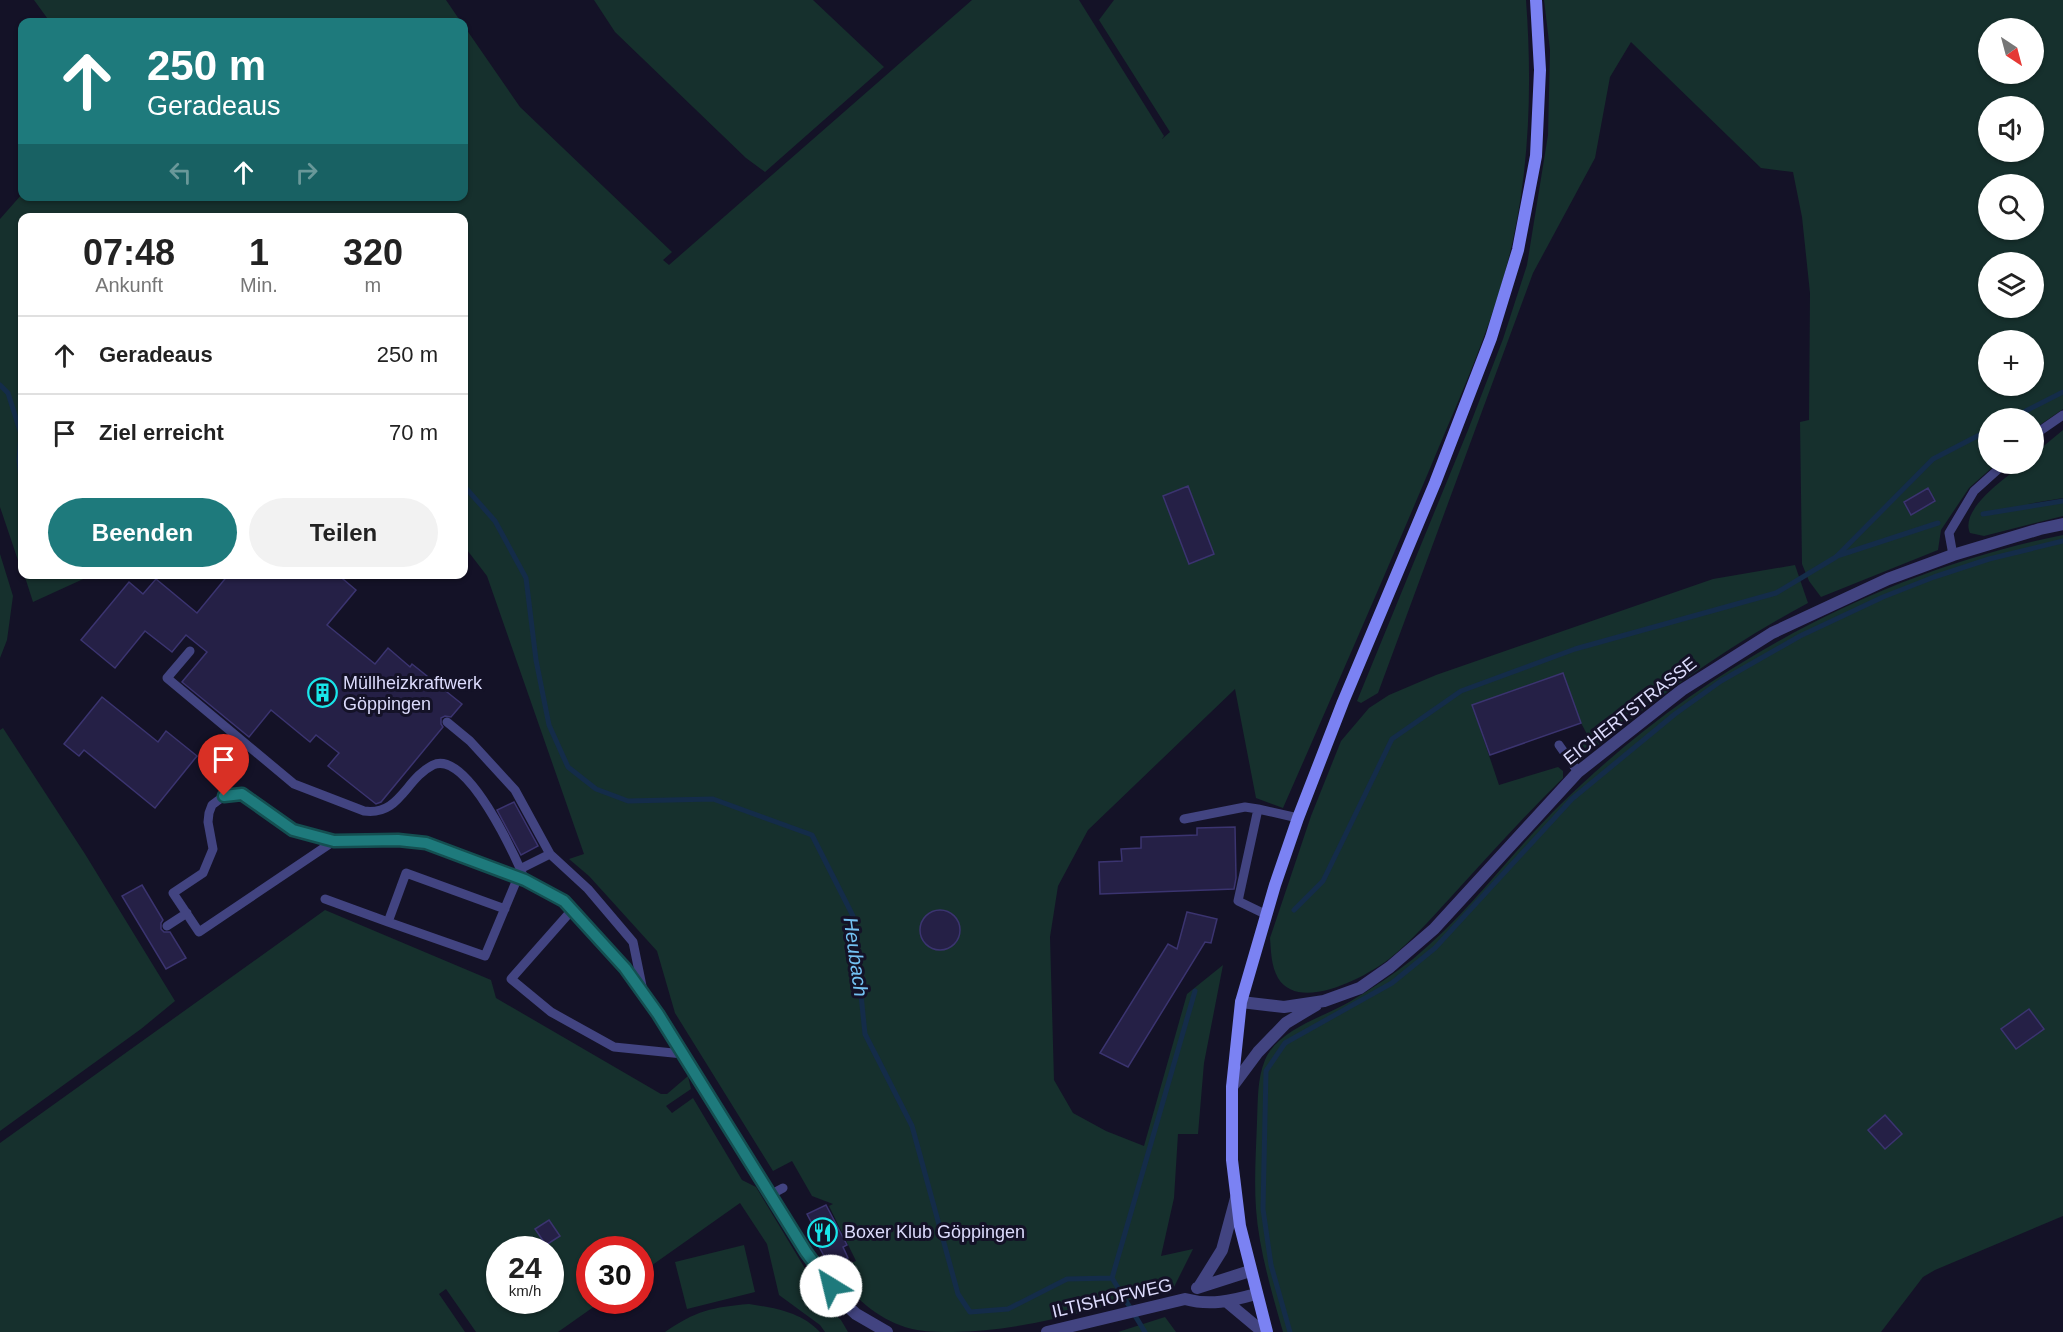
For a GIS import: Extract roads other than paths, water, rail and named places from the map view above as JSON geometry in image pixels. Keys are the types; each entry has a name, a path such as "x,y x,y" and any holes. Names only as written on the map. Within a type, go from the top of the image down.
{"main road":[{"path":"1265,1332 1250,1271 1236,1198 1232,1160 1232,1087 1240,1002 1282,862 1298,818 1343,702 1435,483 1491,338 1518,250 1536,156 1540,70 1536,0"}],"street":[{"name":"EICHERTSTRASSE","path":"1240,1002 1284,1008 1324,1000 1360,988 1390,967 1434,929 1578,772 1683,690 1772,633 1888,579 1953,555 2063,524"},
{"path":"398,840 426,843 521,875 564,901 625,968 643,993 806,1252 843,1302 856,1314 887,1332"},
{"path":"1232,1087 1258,1052 1286,1023 1324,1000"},
{"path":"1198,1287 1222,1250 1236,1198"},
{"name":"ILTISHOFWEG","path":"1179,1301 1198,1287 1250,1271"},
{"name":"ILTISHOFWEG","path":"1047,1332 1179,1301 1227,1302 1256,1294"},
{"path":"1227,1302 1265,1332"}],"lane":[{"path":"2044,428 2063,415"},
{"path":"1953,555 1949,533 1974,491 1993,474"},
{"path":"190,651 167,678 294,784 364,811 376,813 389,808 412,782 433,765 442,763 450,765 462,775 495,817 521,875"},
{"path":"447,722 470,741 515,790 550,854 588,889 633,942 643,993"},
{"path":"1559,745 1578,772"},
{"path":"334,841 199,932 173,893 203,873 213,849 209,813 212,805 224,796 242,794 293,830 334,841 398,840"},
{"path":"1184,819 1245,807 1298,818"},
{"path":"1258,809 1238,901 1267,915"},
{"path":"325,899 485,956 521,875 550,854"},
{"path":"388,922 406,873 505,909"},
{"path":"572,910 510,980 551,1012 614,1047 683,1054"},
{"path":"167,926 187,914"},
{"path":"771,1195 783,1188"}],"waterway":[{"name":"Heubach","path":"0,385 8,393 18,425"},
{"path":"2032,408 2063,392"},
{"path":"1294,910 1323,881 1392,739 1461,691 1575,649 1776,593 1836,557 1933,459 1978,436"},
{"name":"Heubach","path":"468,491 495,521 526,578 536,660 549,725 568,767 596,789 628,801 713,799 812,835 853,916 865,1034 912,1126 958,1294 970,1312 1008,1309 1067,1279 1112,1278 1145,1332"},
{"path":"1983,514 2063,501"},
{"path":"1837,556 1938,523"},
{"path":"1290,1332 1271,1265 1263,1209 1266,1071 1285,1043 1392,983 1435,948 1572,799 1675,714 1721,681 1800,636 1883,597 1989,559 2063,541"},
{"path":"1112,1278 1195,991"}],"place":[{"name":"Müllheizkraftwerk Göppingen","path":"322,693"},
{"name":"Boxer Klub Göppingen","path":"823,1232"}]}
